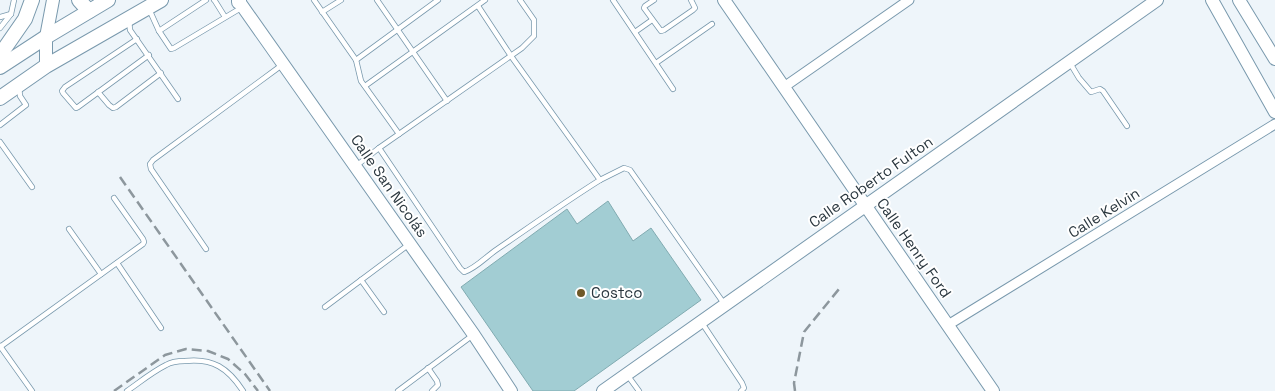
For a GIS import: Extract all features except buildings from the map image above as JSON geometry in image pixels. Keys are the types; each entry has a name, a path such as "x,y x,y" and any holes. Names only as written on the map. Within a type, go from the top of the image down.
{"main road":[{"path":"0,55 26,19 32,0"},
{"path":"79,0 89,11"},
{"path":"0,67 108,0"},
{"path":"0,98 46,66 161,0"}],"street":[{"path":"46,66 46,37 53,0"},
{"name":"Calle Henry Ford","path":"724,0 993,391"},
{"path":"784,88 909,0"},
{"name":"Calle Roberto Fulton","path":"604,391 1157,0"},
{"path":"1212,0 1275,112"},
{"path":"1239,0 1275,59"},
{"name":"Calle San Nicolás","path":"240,2 512,391"},
{"name":"Calle Kelvin","path":"948,325 1275,124"}],"lane":[{"path":"0,28 11,14 14,0"},
{"path":"159,31 206,0"},
{"path":"214,0 225,17"},
{"path":"314,0 356,60 361,81 399,134"},
{"path":"322,12 341,0"},
{"path":"377,0 447,101"},
{"path":"356,60 438,0"},
{"path":"365,86 486,0"},
{"path":"356,167 379,148 522,48 534,36 534,20 520,0"},
{"path":"613,0 673,89"},
{"path":"654,0 644,8 661,31 695,8 691,0"},
{"path":"148,7 159,31 171,49 225,17 240,2"},
{"path":"478,6 511,56 600,180"},
{"path":"0,17 11,14"},
{"path":"128,19 130,30 178,99"},
{"path":"635,32 652,20"},
{"path":"656,63 712,24"},
{"path":"137,39 65,87 62,90 63,93 76,108 148,55"},
{"path":"1069,62 1091,92 1103,91 1127,126"},
{"path":"206,249 151,169 150,164 283,64"},
{"path":"98,92 109,105 116,108 161,74"},
{"path":"0,125 26,105 20,96 18,85"},
{"path":"0,142 32,187"},
{"path":"379,148 464,272 600,180 624,168 630,170 725,305"},
{"path":"32,391 0,347 143,244 143,239 114,198"},
{"path":"69,229 101,274"},
{"path":"325,307 409,244"},
{"path":"117,262 161,328"},
{"path":"361,280 384,312"},
{"path":"701,322 742,383 744,388 741,391"},
{"path":"398,391 474,335"},
{"path":"127,391 167,364 190,360 215,364 234,378 243,391"},
{"path":"428,368 438,385 432,391"},
{"path":"627,374 639,391"}],"railway":[{"path":"120,177 270,391"},
{"path":"795,391 794,383 804,332 839,289"},
{"path":"114,391 165,355 186,349 208,351 228,359 245,374 258,391"}],"place":[{"name":"Costco","path":"581,293"}]}
